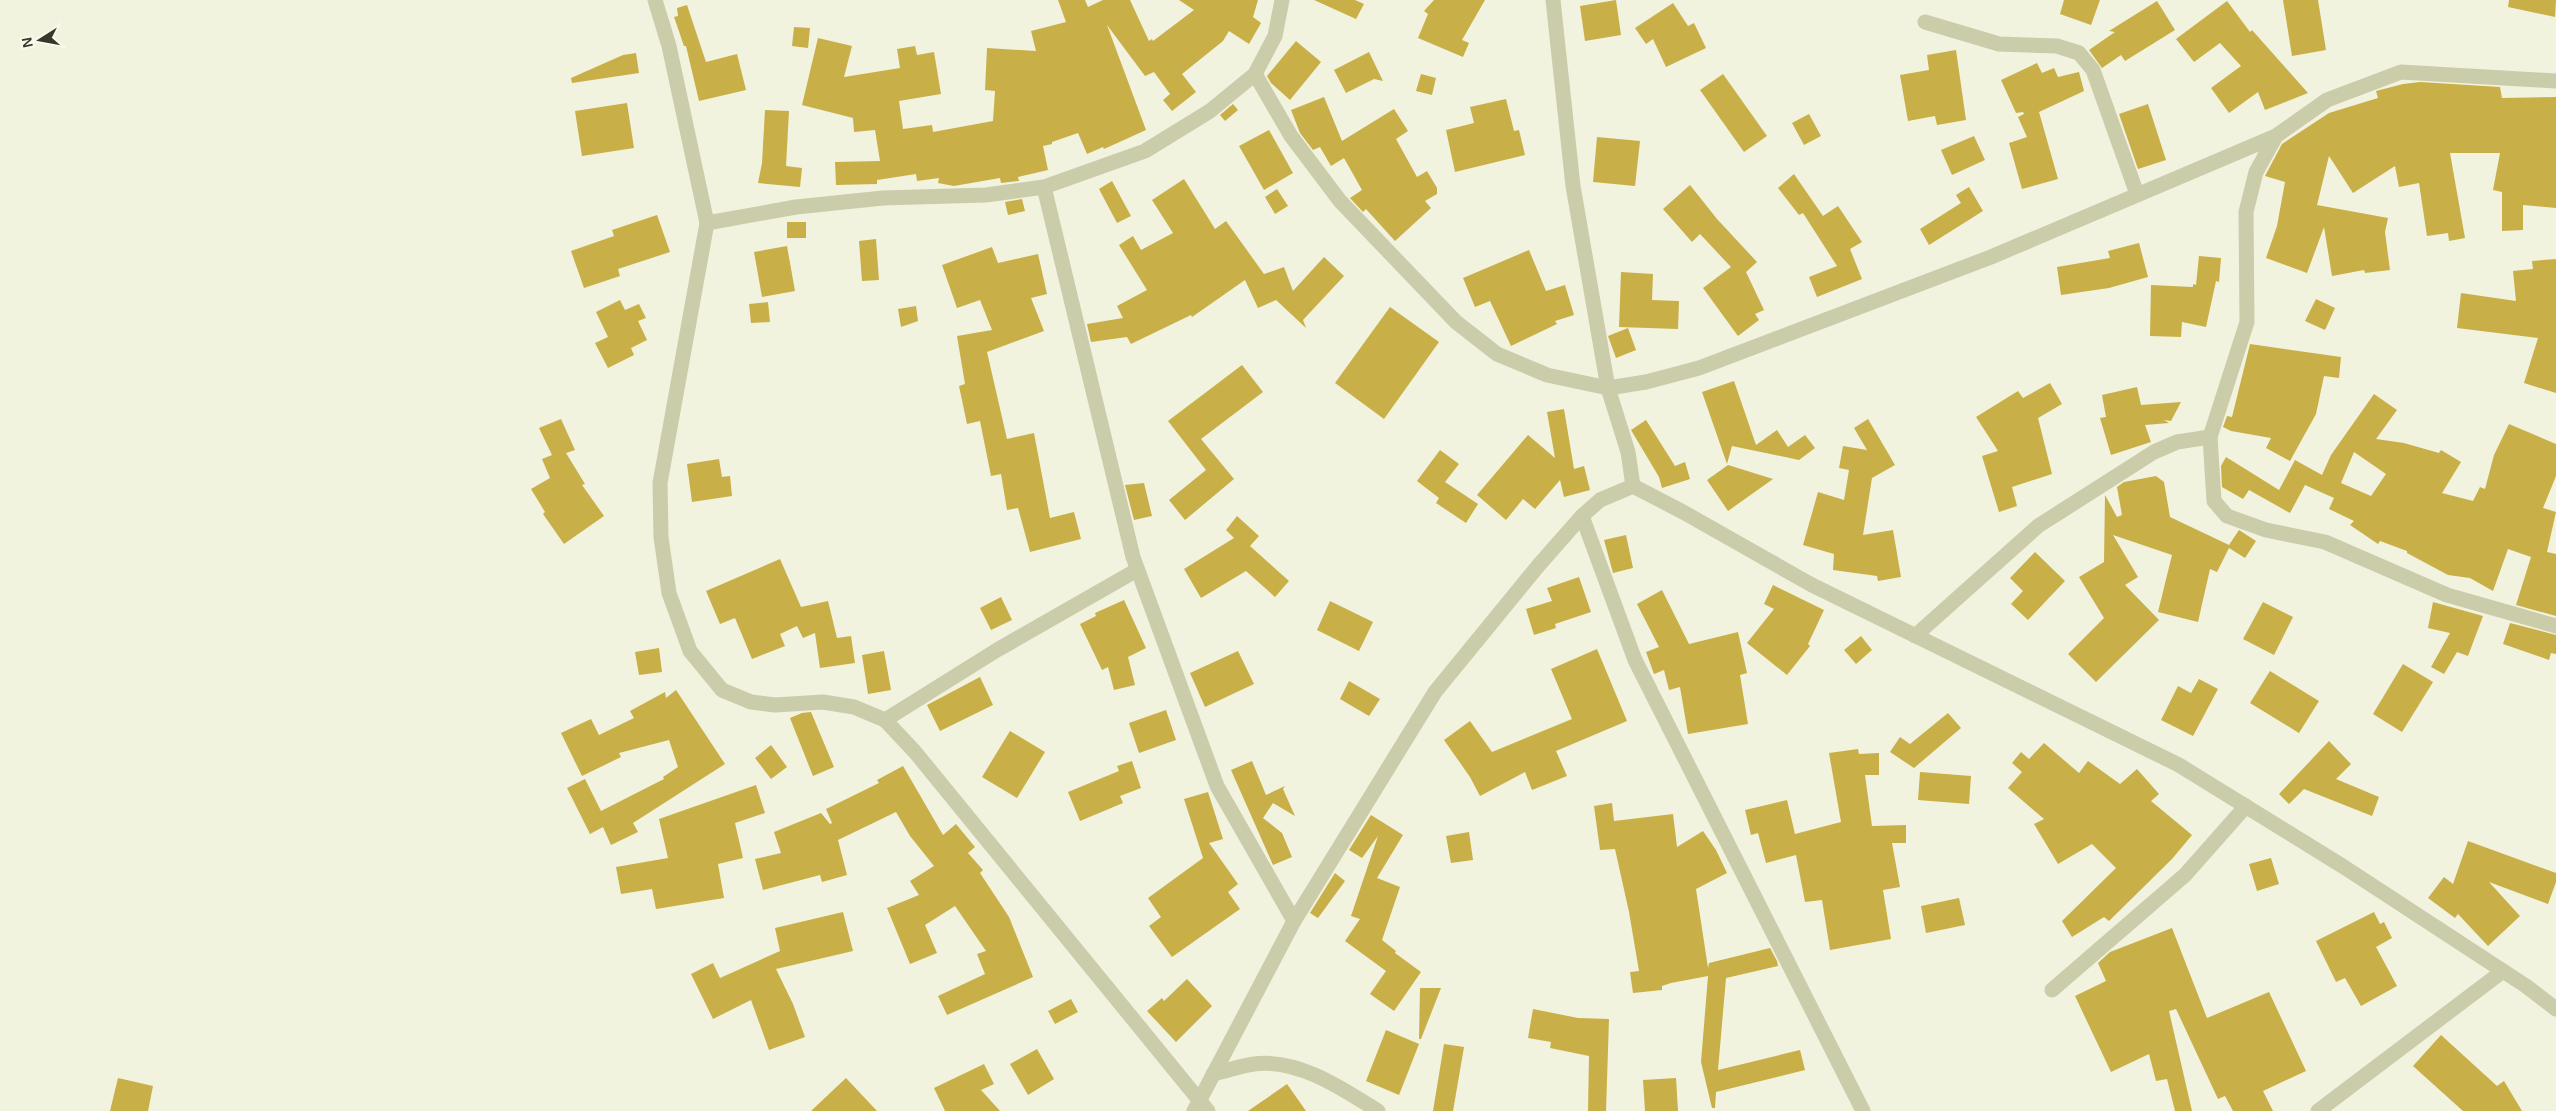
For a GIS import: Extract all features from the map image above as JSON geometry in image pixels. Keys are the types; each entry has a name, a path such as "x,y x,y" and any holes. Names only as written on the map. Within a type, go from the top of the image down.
{"street":[{"path":"656,0 669,46 706,223 660,483 661,536 672,602 690,651 722,690 751,702 775,705 823,702 854,708 885,720 915,752 1200,1108"},
{"path":"706,223 796,207 883,198 986,195 1044,187 1145,151 1210,111 1255,74 1275,36 1282,0"},
{"path":"1553,0 1573,186 1608,388 1628,452 1633,486"},
{"path":"1925,22 1999,44 2057,46 2079,53 2093,70 2137,194"},
{"path":"1255,74 1291,136 1340,200 1456,322 1497,354 1547,375 1608,388 1646,382 1699,368 1991,257 2137,194 2174,181 2276,136 2327,100 2401,72 2556,81"},
{"path":"2276,136 2256,172 2246,212 2247,322 2210,437 2214,501 2227,516 2266,530 2325,542 2447,595 2556,626"},
{"path":"1044,187 1137,570 1217,786 1294,921"},
{"path":"1916,636 2038,526 2154,452 2177,442 2210,437"},
{"path":"1200,1108 1213,1074 1294,921 1436,692 1538,566 1582,516 1600,500 1633,486"},
{"path":"1633,486 1812,586 2179,765 2503,971 2556,1009"},
{"path":"1582,516 1635,660 1864,1111"},
{"path":"885,720 997,650 1137,570"},
{"path":"2052,990 2186,875 2246,806"},
{"path":"2318,1111 2503,971"},
{"path":"1213,1074 1254,1064 1274,1064 1296,1068 1378,1111"}],"building":[{"path":"1058,0 1085,0 1088,7 1103,0 1130,0 1149,41 1152,39 1153,41 1194,10 1179,0 1258,0 1253,17 1261,23 1249,44 1229,31 1223,41 1182,74 1196,92 1172,111 1163,100 1170,94 1154,72 1145,76 1107,25 1146,130 1104,149 1103,147 1087,154 1078,133 1052,142 1052,144 1043,146 1048,170 1018,177 1019,181 1001,183 1000,178 954,186 938,183 939,178 917,181 916,174 877,180 877,184 836,185 835,162 880,161 875,130 854,132 853,118 802,105 818,38 852,46 844,77 900,68 897,49 915,46 917,55 934,52 941,94 899,101 903,129 932,125 933,132 993,121 995,91 985,90 987,48 1036,51 1031,31 1066,22"},
{"path":"1314,0 1355,0 1364,4 1356,19"},
{"path":"1434,0 1485,0 1462,40 1469,43 1463,57 1418,38 1428,14 1424,11"},
{"path":"1616,0 1621,35 1585,41 1580,6"},
{"path":"2064,0 2100,0 2091,25 2060,14"},
{"path":"2283,0 2318,0 2326,50 2292,56"},
{"path":"2509,0 2556,0 2555,17 2508,7"},
{"path":"2157,1 2175,30 2125,61 2121,55 2102,68 2089,50 2115,32 2109,31"},
{"path":"2227,1 2250,32 2252,30 2308,93 2265,110 2258,92 2229,113 2211,88 2241,66 2220,43 2194,62 2176,39"},
{"path":"1673,3 1688,26 1694,23 1706,48 1666,67 1653,39 1646,44 1635,28"},
{"path":"687,5 706,62 737,54 746,90 699,101 686,46 684,46 674,17 678,16 677,8"},
{"path":"794,27 810,28 808,48 792,46"},
{"path":"1296,41 1321,62 1290,100 1271,83 1267,76"},
{"path":"1956,50 1966,120 1937,125 1935,116 1908,121 1900,75 1929,70 1927,55"},
{"path":"1369,52 1383,81 1374,79 1346,93 1334,70"},
{"path":"636,53 639,73 572,83 571,78 623,55"},
{"path":"2037,63 2042,73 2054,68 2058,77 2079,72 2084,91 2039,112 2058,179 2022,189 2009,143 2027,137 2018,117 2024,114 2023,112 2016,113 2001,80"},
{"path":"1421,74 1436,78 1432,95 1416,91"},
{"path":"1723,74 1767,136 1744,152 1700,90"},
{"path":"2420,82 2500,87 2502,98 2556,97 2556,208 2523,205 2523,230 2502,231 2502,192 2493,190 2500,153 2450,153 2465,238 2449,241 2448,233 2427,236 2419,183 2399,187 2395,166 2353,193 2329,156 2317,205 2388,218 2385,232 2390,270 2365,273 2364,270 2332,276 2324,227 2307,273 2266,258 2277,226 2285,182 2265,176 2282,144 2329,113 2378,98 2376,91"},
{"path":"1324,97 1342,141 1394,109 1408,131 1396,139 1417,177 1427,171 1437,188 1437,194 1425,201 1431,208 1395,241 1366,209 1363,212 1350,198 1362,190 1344,158 1331,166 1320,147 1313,150 1300,133 1291,110"},
{"path":"1506,99 1514,131 1519,130 1525,155 1455,172 1446,130 1474,123 1470,107"},
{"path":"627,103 634,148 582,156 575,111"},
{"path":"1233,104 1238,110 1225,121 1220,115"},
{"path":"2148,104 2166,160 2138,169 2119,114"},
{"path":"765,110 789,111 786,166 802,168 800,187 758,183 762,163"},
{"path":"1809,114 1821,136 1804,145 1792,123"},
{"path":"1269,130 1293,173 1264,190 1239,146"},
{"path":"1974,136 1985,160 1952,175 1941,150"},
{"path":"1597,137 1640,141 1635,186 1593,182"},
{"path":"1794,174 1823,216 1838,206 1862,242 1850,249 1862,279 1817,297 1809,277 1837,266 1803,213 1799,215 1778,188"},
{"path":"1184,179 1215,229 1226,221 1264,274 1284,267 1293,291 1324,257 1344,276 1303,320 1306,328 1276,300 1258,308 1245,280 1192,317 1191,315 1131,344 1127,337 1091,342 1087,324 1123,318 1117,306 1147,290 1119,245 1133,236 1141,250 1173,233 1152,200"},
{"path":"1112,181 1131,216 1117,223 1099,189"},
{"path":"1690,185 1717,219 1757,262 1746,272 1764,310 1755,314 1759,320 1738,336 1703,288 1731,267 1700,234 1692,242 1663,209"},
{"path":"1969,187 1983,211 1929,245 1920,229 1961,203 1956,195"},
{"path":"1277,189 1288,206 1275,214 1265,197"},
{"path":"1022,199 1025,211 1008,215 1005,202"},
{"path":"657,215 670,252 618,269 620,276 584,288 571,251 614,236 612,230"},
{"path":"787,222 806,222 806,238 787,238"},
{"path":"876,239 879,280 862,281 859,241"},
{"path":"2139,243 2148,277 2109,288 2061,295 2057,267 2110,258 2108,251"},
{"path":"787,246 795,291 762,297 754,252"},
{"path":"992,247 998,263 1038,254 1047,294 1031,298 1044,331 987,352 1007,439 1034,433 1050,518 1074,512 1081,539 1030,552 1018,508 1007,510 1001,474 991,476 980,421 967,424 959,386 965,384 957,336 992,330 980,300 957,308 942,265"},
{"path":"1529,250 1546,291 1565,285 1574,315 1555,321 1557,324 1511,346 1490,301 1475,307 1463,278"},
{"path":"2199,256 2221,258 2219,282 2216,281 2206,327 2182,322 2181,337 2150,336 2151,285 2193,287 2193,284 2196,285"},
{"path":"2556,259 2556,393 2524,383 2538,338 2457,328 2461,293 2516,301 2513,271 2533,269 2532,261"},
{"path":"1621,272 1653,274 1652,300 1679,301 1678,329 1619,327"},
{"path":"2316,299 2335,308 2325,330 2305,321"},
{"path":"620,300 625,310 639,304 646,318 638,321 647,340 631,348 634,355 608,368 595,343 608,337 596,312"},
{"path":"768,302 770,322 751,323 749,304"},
{"path":"916,306 918,321 901,327 898,309"},
{"path":"1390,307 1439,342 1384,419 1335,383"},
{"path":"1628,328 1636,350 1616,358 1608,336"},
{"path":"2250,344 2341,357 2339,378 2324,376 2316,414 2290,461 2266,448 2271,438 2231,431 2223,427 2227,416 2232,417"},
{"path":"1242,365 1263,392 1201,439 1234,479 1185,520 1169,500 1206,470 1168,421"},
{"path":"1734,381 1756,445 1777,430 1788,447 1805,435 1815,448 1799,460 1732,446 1727,464 1702,392"},
{"path":"2050,383 2062,404 2038,418 2052,474 2012,487 2017,506 1999,512 1982,456 1998,451 1976,417 2018,391 2023,398"},
{"path":"2137,387 2141,405 2181,402 2171,421 2164,420 2169,423 2145,425 2151,442 2111,455 2100,418 2106,417 2102,395"},
{"path":"2374,394 2397,410 2376,439 2404,443 2439,453 2441,450 2461,462 2442,493 2473,501 2480,487 2485,489 2494,455 2509,424 2556,444 2556,476 2543,508 2556,512 2547,552 2556,554 2556,616 2516,605 2531,557 2508,549 2493,591 2470,578 2448,575 2407,553 2407,551 2380,541 2378,544 2350,525 2354,521 2329,509 2334,498 2305,485 2290,513 2249,490 2243,499 2222,487 2221,466 2226,457 2279,490 2295,460 2322,475 2331,455","holes":["2354,452 2386,474 2371,496 2341,483"]},
{"path":"1564,409 1574,469 1584,466 1590,490 1564,497 1560,480 1535,509 1523,499 1506,520 1477,495 1528,435 1555,458 1547,412"},
{"path":"561,419 575,450 566,453 585,484 582,485 604,516 564,544 543,514 545,512 531,489 550,478 542,459 552,455 539,428"},
{"path":"1868,419 1895,465 1872,478 1863,535 1893,530 1901,577 1878,581 1877,576 1833,570 1834,554 1803,545 1818,492 1844,500 1849,470 1839,468 1843,446 1867,450 1854,428"},
{"path":"1646,420 1675,466 1685,462 1690,479 1662,488 1659,477 1631,430"},
{"path":"1440,450 1459,464 1445,482 1478,504 1466,523 1436,503 1439,498 1417,481"},
{"path":"719,459 722,477 730,476 732,496 692,502 687,464"},
{"path":"1728,465 1773,479 1728,511 1707,480"},
{"path":"2156,476 2164,482 2170,517 2229,545 2239,530 2256,541 2245,558 2229,548 2217,572 2210,569 2198,622 2158,612 2172,555 2113,535 2138,577 2125,585 2159,620 2096,682 2068,654 2104,618 2079,577 2104,562 2105,495 2117,517 2122,515 2117,487 2124,482"},
{"path":"1144,483 1152,516 1134,520 1125,485"},
{"path":"1237,516 1259,536 1250,546 1289,581 1275,597 1246,571 1201,598 1184,569 1234,538 1226,530"},
{"path":"1626,535 1633,568 1613,573 1604,540"},
{"path":"2035,552 2065,581 2028,620 2011,604 2023,591 2010,578"},
{"path":"780,559 801,607 828,601 837,638 851,636 855,663 820,668 815,633 803,638 797,626 780,634 785,646 752,659 735,618 720,624 706,591"},
{"path":"1579,577 1591,612 1555,624 1556,628 1534,635 1526,609 1552,601 1547,588"},
{"path":"1773,585 1824,610 1808,644 1810,646 1787,675 1747,643 1774,609 1764,604"},
{"path":"1662,590 1689,644 1738,632 1747,673 1740,675 1748,724 1688,734 1680,687 1669,690 1664,670 1654,674 1646,652 1659,647 1637,604"},
{"path":"1001,597 1012,620 991,630 980,608"},
{"path":"1124,600 1146,648 1128,657 1135,685 1114,690 1108,667 1102,670 1080,624 1096,616 1095,613"},
{"path":"1330,601 1373,622 1359,651 1317,630"},
{"path":"2263,602 2293,617 2274,655 2243,639"},
{"path":"2433,602 2483,616 2468,656 2457,652 2444,674 2431,667 2450,633 2428,628"},
{"path":"2510,623 2556,635 2556,654 2551,653 2549,660 2503,644"},
{"path":"1861,636 1872,650 1856,664 1844,650"},
{"path":"659,648 662,672 639,675 635,652"},
{"path":"1597,649 1627,721 1556,751 1567,776 1532,790 1525,772 1480,796 1470,777 1444,740 1470,721 1492,752 1572,719 1551,669"},
{"path":"884,651 891,690 868,694 862,655"},
{"path":"1238,651 1254,684 1205,707 1190,673"},
{"path":"2403,664 2433,682 2402,732 2373,714"},
{"path":"2270,671 2319,701 2299,733 2250,703"},
{"path":"980,677 993,705 940,731 927,705"},
{"path":"2199,679 2218,689 2193,736 2161,720 2178,686 2191,693"},
{"path":"1349,681 1380,699 1369,716 1340,699"},
{"path":"676,690 725,764 633,823 638,832 611,845 603,827 590,834 567,788 585,779 601,811 664,779 663,777 678,767 669,740 619,753 621,757 582,776 561,733 591,719 599,735 634,718 630,711 665,692 666,698"},
{"path":"1166,710 1176,740 1139,753 1129,723"},
{"path":"811,712 834,767 813,776 790,718 802,713"},
{"path":"1948,713 1961,728 1914,768 1890,752 1900,737 1910,744"},
{"path":"1010,731 1045,752 1017,798 982,777"},
{"path":"2329,741 2351,764 2336,779 2379,797 2372,816 2304,789 2289,804 2279,794"},
{"path":"2044,743 2079,773 2088,761 2120,784 2137,769 2159,794 2151,801 2192,835 2172,859 2109,921 2104,917 2072,937 2062,921 2116,868 2092,844 2058,864 2034,824 2044,819 2008,788 2022,772 2012,763 2021,752 2029,759"},
{"path":"771,745 787,767 771,779 755,758"},
{"path":"1858,749 1859,754 1879,753 1879,775 1865,775 1872,826 1906,825 1906,843 1892,843 1900,887 1883,890 1891,939 1830,950 1822,900 1805,902 1796,855 1766,863 1758,833 1751,835 1745,810 1787,800 1795,834 1841,822 1829,753"},
{"path":"1132,761 1141,788 1120,796 1123,803 1080,821 1068,792 1119,771 1117,766"},
{"path":"1252,761 1266,795 1285,786 1283,789 1295,816 1273,803 1263,818 1282,833 1292,857 1273,865 1231,770"},
{"path":"903,766 943,835 956,824 975,847 968,853 983,870 980,873 1009,917 1033,977 947,1015 938,996 985,974 977,954 986,951 955,906 925,925 937,953 910,964 887,908 919,895 910,881 934,866 910,836 896,812 838,840 847,875 822,882 820,875 763,890 755,859 781,853 774,832 821,813 830,824 832,823 826,809 879,783 877,780"},
{"path":"1920,772 1971,776 1969,804 1918,800"},
{"path":"756,785 765,813 735,823 743,858 718,864 724,898 656,909 652,889 621,894 616,867 668,858 659,819"},
{"path":"1208,792 1223,839 1209,843 1238,884 1228,892 1240,909 1172,957 1149,926 1161,917 1148,898 1203,858 1184,799"},
{"path":"1612,803 1614,821 1673,814 1677,847 1703,831 1716,850 1727,873 1696,889 1708,968 1709,963 1770,948 1777,961 1778,966 1726,978 1718,1070 1800,1050 1805,1070 1716,1092 1715,1108 1712,1108 1701,1062 1708,976 1671,983 1662,986 1662,990 1633,993 1630,972 1639,971 1629,912 1615,849 1600,850 1594,806"},
{"path":"1371,815 1403,835 1377,878 1400,887 1382,940 1396,951 1395,953 1421,972 1394,1011 1370,994 1386,971 1345,941 1360,919 1351,916 1378,836 1362,858 1349,850"},
{"path":"1469,832 1473,860 1451,863 1446,836"},
{"path":"2468,841 2556,873 2556,882 2548,904 2489,882 2520,916 2488,946 2458,914 2455,918 2428,898 2444,877 2453,884"},
{"path":"2271,858 2279,884 2257,891 2249,864"},
{"path":"1335,873 1345,881 1318,918 1310,913"},
{"path":"1959,898 1965,925 1926,933 1921,906"},
{"path":"843,912 853,951 776,969 793,1004 805,1037 769,1050 751,1000 713,1019 691,974 713,963 720,978 780,951 775,928"},
{"path":"2374,912 2380,924 2384,922 2392,938 2376,947 2397,986 2361,1006 2345,978 2336,982 2316,941"},
{"path":"2172,928 2207,1018 2269,992 2306,1071 2263,1091 2273,1111 2233,1111 2225,1096 2218,1099 2176,1009 2169,1011 2192,1111 2175,1111 2167,1079 2156,1081 2149,1054 2111,1072 2075,996 2106,981 2098,963 2110,952"},
{"path":"1187,979 1212,1006 1176,1042 1147,1011 1162,998 1164,1001"},
{"path":"1420,988 1441,988 1421,1039 1419,1039"},
{"path":"1071,999 1078,1012 1055,1024 1048,1011"},
{"path":"1533,1009 1578,1018 1609,1019 1606,1111 1588,1111 1589,1056 1550,1048 1551,1042 1528,1038"},
{"path":"1386,1030 1419,1044 1399,1095 1366,1081"},
{"path":"2441,1035 2497,1086 2504,1081 2522,1111 2463,1111 2413,1066"},
{"path":"1444,1044 1464,1047 1453,1111 1433,1111"},
{"path":"1037,1049 1054,1079 1028,1095 1010,1064"},
{"path":"984,1064 994,1084 981,1090 1000,1111 945,1111 934,1088"},
{"path":"118,1078 153,1086 148,1111 110,1111"},
{"path":"846,1078 877,1111 811,1111"},
{"path":"1676,1078 1678,1111 1645,1111 1643,1080"},
{"path":"1287,1084 1306,1111 1248,1111"}]}
